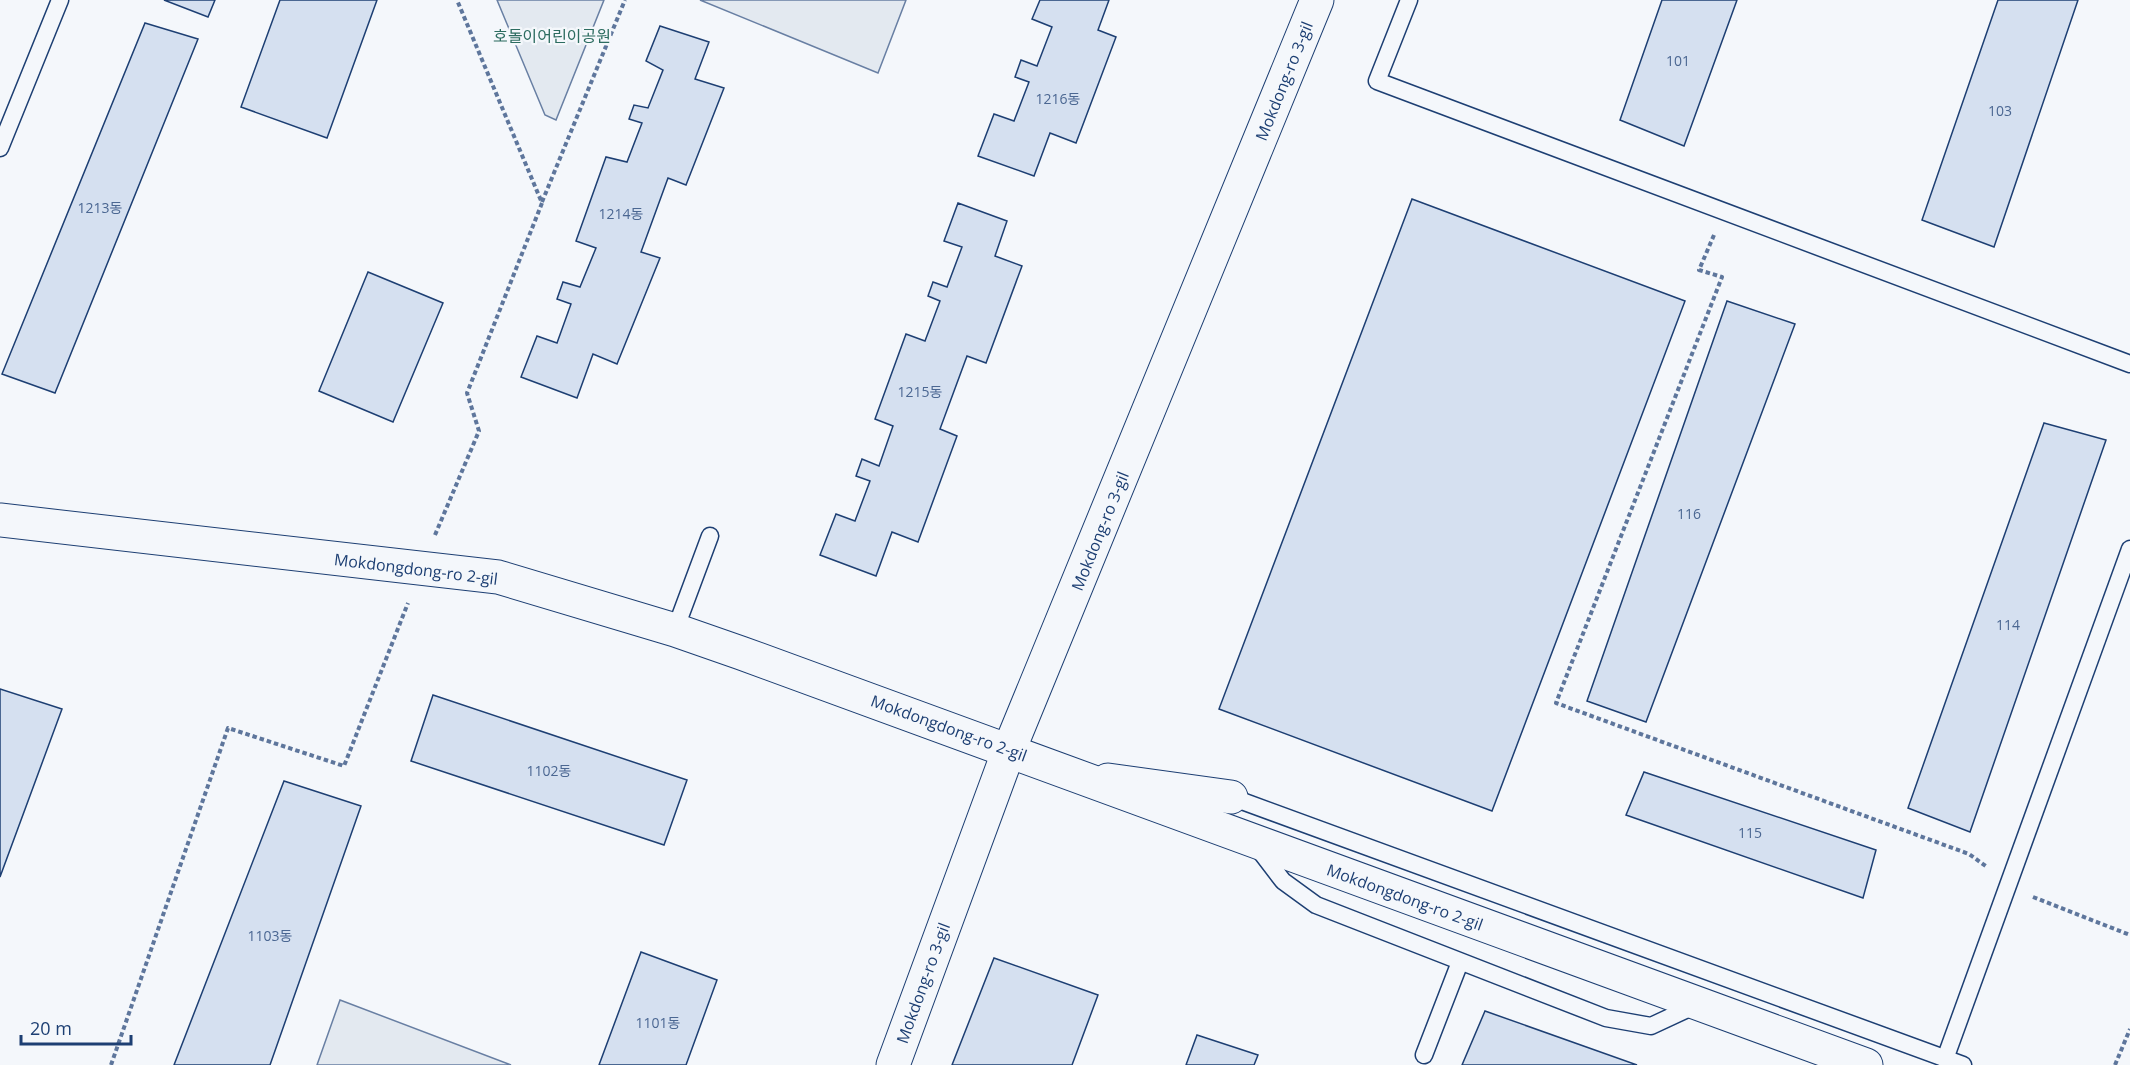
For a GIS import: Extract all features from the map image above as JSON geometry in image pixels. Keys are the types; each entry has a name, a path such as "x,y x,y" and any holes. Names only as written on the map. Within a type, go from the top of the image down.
{"street":[{"name":"Mokdong-ro 3-gil","path":"893,1065 1009,750 1317,0"},
{"name":"Mokdongdong-ro 2-gil","path":"0,520 498,577 675,630 1083,777 1253,842 1866,1065"},
{"path":"1083,777 1231,796"}],"lane":[{"path":"0,148 60,0"},
{"path":"1409,0 1377,81 2130,364"},
{"path":"675,630 710,536"},
{"path":"1946,1059 2130,549"},
{"path":"1231,796 1963,1065"},
{"path":"1253,842 1283,881 1316,905 1606,1018 1651,1026 1698,1004"},
{"path":"1424,1055 1460,962"}],"path":[{"path":"457,0 542,203"},
{"path":"111,1065 228,728 344,766 479,431 467,393 625,0"},
{"path":"1723,212 1699,270 1722,278 1556,702 1969,854 2028,896 2130,935"},
{"path":"2115,1065 2130,1029"}],"green space":[{"name":"호돌이어린이공원","path":"497,0 604,0 556,120 545,115"},
{"path":"700,0 906,0 878,73"},
{"path":"340,1000 511,1065 317,1065"}],"building":[{"path":"164,0 215,0 208,17"},
{"path":"280,0 377,0 327,138 241,107"},
{"path":"1040,0 1109,0 1098,30 1116,37 1076,143 1050,133 1034,176 978,156 994,114 1014,121 1029,82 1015,77 1021,60 1037,66 1052,27 1032,19"},
{"path":"1662,0 1737,0 1684,146 1620,120"},
{"path":"1998,0 2078,0 1994,247 1922,220"},
{"path":"145,23 198,39 55,393 2,374"},
{"path":"660,26 709,42 695,79 724,88 686,185 668,178 641,252 660,258 617,364 593,354 577,398 521,377 537,336 557,343 571,304 557,299 563,282 580,287 596,248 576,241 606,157 627,162 642,123 629,119 634,105 648,108 663,70 646,61"},
{"path":"1412,199 1685,301 1492,811 1219,709"},
{"path":"958,203 1007,221 995,256 1022,266 986,363 967,356 940,429 957,436 918,542 892,532 876,576 820,555 836,514 855,521 870,481 856,476 862,459 879,466 893,426 875,419 906,334 925,341 940,301 928,296 933,282 947,287 962,247 944,241"},
{"path":"368,272 443,303 393,422 319,391"},
{"path":"1727,301 1795,324 1646,722 1587,701"},
{"path":"2044,423 2106,440 1970,832 1908,808"},
{"path":"0,689 62,709 0,877"},
{"path":"433,695 687,780 664,845 411,761"},
{"path":"1644,772 1876,850 1863,898 1626,815"},
{"path":"284,781 361,806 270,1065 174,1065"},
{"path":"641,952 717,980 686,1065 599,1065"},
{"path":"994,958 1098,995 1072,1065 952,1065"},
{"path":"1485,1011 1637,1065 1462,1065"},
{"path":"1197,1035 1258,1055 1254,1065 1186,1065"}]}
